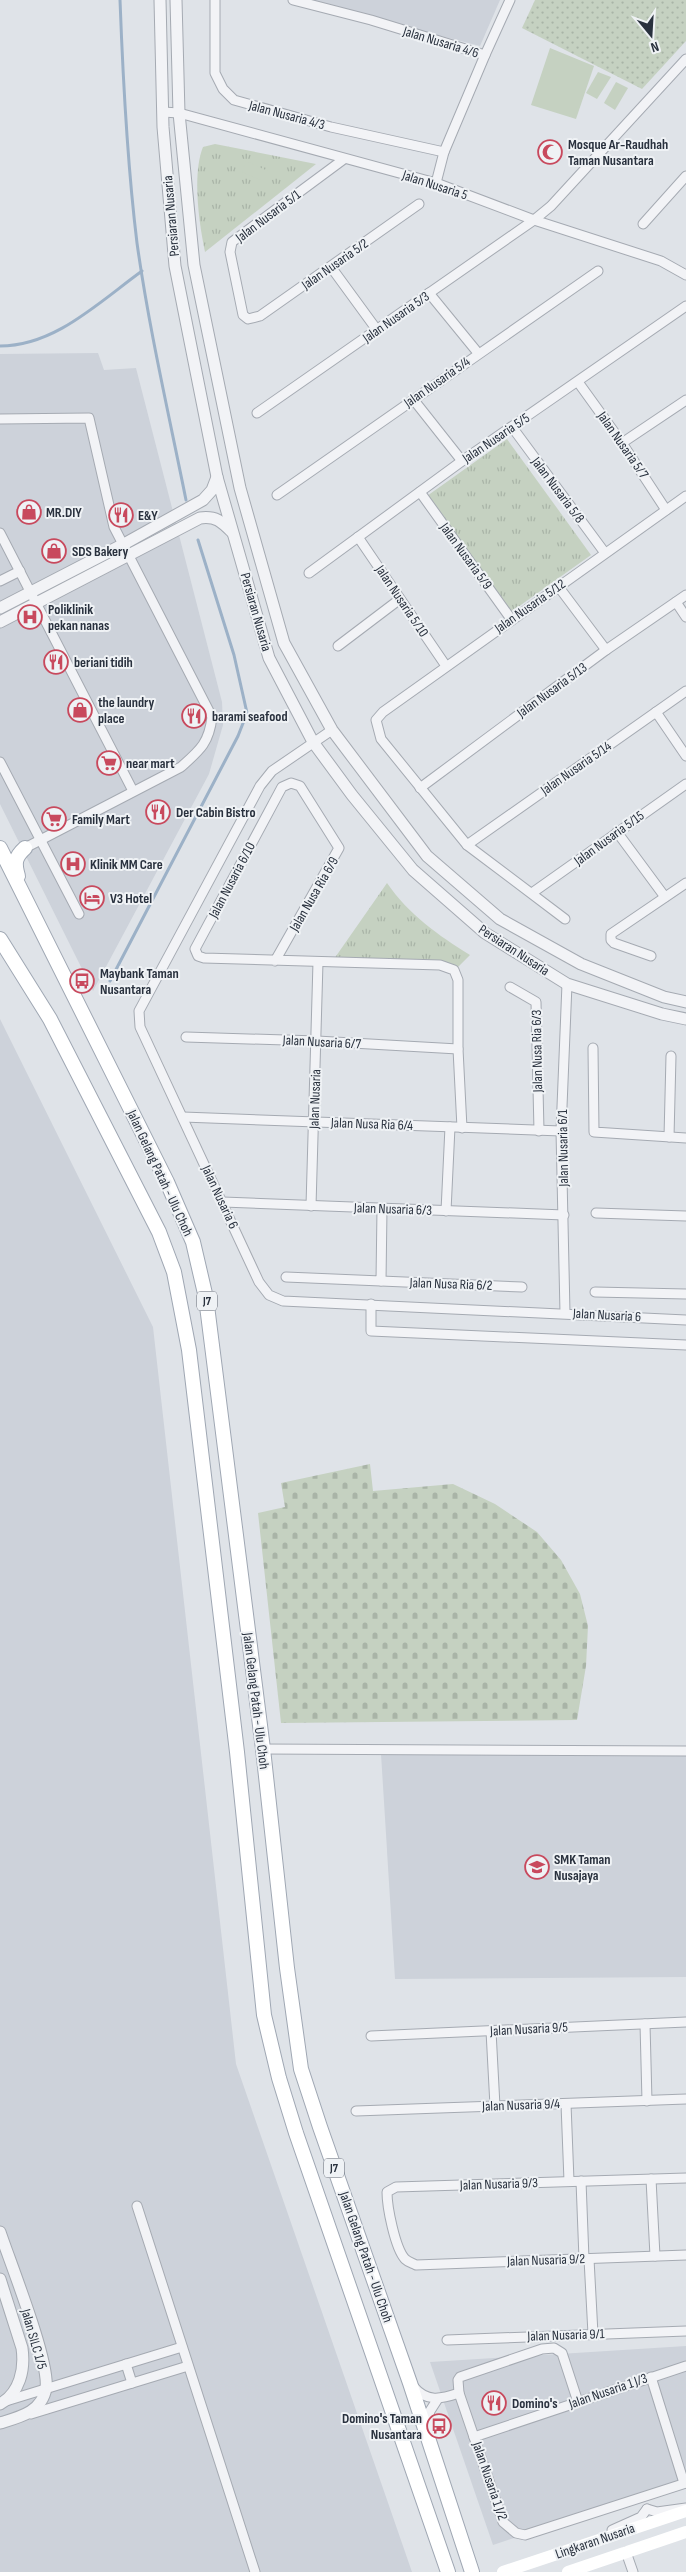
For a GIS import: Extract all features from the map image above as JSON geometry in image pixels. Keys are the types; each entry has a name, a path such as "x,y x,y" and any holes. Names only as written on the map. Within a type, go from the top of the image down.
{"main road":[{"path":"0,840 15,849 24,848"},
{"name":"Jalan Gelang Patah - Ulu Choh","path":"0,848 167,1182 193,1242 206,1298 263,1749 287,1968 301,2069 410,2384 472,2572"},
{"path":"22,890 15,862 17,856 24,848"},
{"name":"Jalan Gelang Patah - Ulu Choh","path":"0,939 55,1028 159,1232 174,1272 189,1350 237,1752 264,2015 279,2078 299,2142 448,2572"},
{"name":"Lingkaran Nusaria","path":"503,2572 686,2509"},
{"name":"Lingkaran Nusaria","path":"568,2572 686,2532"}],"street":[{"name":"Persiaran Nusaria","path":"160,0 163,112 175,266 217,476 269,658 314,742 352,795 413,870 484,933 567,984 686,1020"},
{"name":"Persiaran Nusaria","path":"176,0 179,113 194,265 240,488 284,643 332,730 427,856 500,919 581,964 664,997 686,1002"},
{"name":"Jalan Nusaria 4/3","path":"216,0 215,74 223,89 234,100 331,127 444,152"},
{"name":"Jalan Nusaria 4/6","path":"293,0 371,20 485,55 444,152 436,183"},
{"path":"485,55 510,0"},
{"name":"Jalan Nusaria 5/3","path":"257,413 534,220 551,206 686,59"},
{"path":"163,112 179,113"},
{"name":"Jalan Nusaria 5","path":"179,113 436,183 534,220 661,261 686,275"},
{"name":"Jalan Nusaria 5/1","path":"248,319 243,315 230,252 232,242 344,159"},
{"path":"643,224 686,176"},
{"name":"Jalan Nusaria 5/2","path":"248,319 260,316 419,204"},
{"path":"331,267 377,330"},
{"name":"Jalan Nusaria 5/4","path":"277,495 598,271"},
{"path":"429,293 478,353"},
{"name":"Jalan Nusaria 5/5","path":"309,573 462,461 686,306"},
{"name":"Jalan Nusaria 5/7","path":"578,382 622,443 666,510"},
{"path":"413,399 462,461"},
{"path":"622,443 686,400"},
{"path":"0,418 89,418 114,526 212,717 210,735 200,750 181,767 24,848"},
{"name":"Jalan Nusaria 5/8","path":"512,427 605,553"},
{"path":"0,622 37,604 203,500 212,490 217,476"},
{"name":"Jalan Nusaria 5/9","path":"420,492 512,619"},
{"name":"Jalan Nusaria 5/12","path":"420,788 381,739 376,720 382,712 686,496"},
{"path":"0,608 126,549 200,518 212,517 221,520 233,533"},
{"path":"0,533 133,791"},
{"name":"Jalan Nusaria 5/10","path":"358,537 446,666"},
{"path":"0,581 20,571"},
{"path":"558,586 606,650"},
{"name":"Jalan Nusaria 5/13","path":"420,788 606,650 686,595"},
{"path":"338,646 400,599"},
{"path":"676,602 686,617"},
{"name":"Jalan Nusaria 5/14","path":"467,846 686,691"},
{"path":"656,712 686,756"},
{"name":"Jalan Nusaria 6","path":"332,730 272,771 260,786 140,1011 140,1027 259,1282 269,1294 284,1301 686,1320"},
{"path":"0,762 79,914"},
{"name":"Jalan Nusaria 6/10","path":"275,961 204,958 198,956 195,949 282,787 291,783"},
{"name":"Jalan Nusa Ria 6/9","path":"275,961 339,848 300,786 291,783"},
{"name":"Jalan Nusaria 5/15","path":"532,894 686,784"},
{"path":"420,788 467,846 565,919"},
{"path":"617,832 665,897"},
{"path":"651,956 614,943 611,940 611,934 686,883"},
{"path":"275,961 440,965 454,970 458,980 458,1049 462,1128"},
{"name":"Jalan Nusaria","path":"311,1206 315,1122 318,962"},
{"name":"Jalan Nusaria 6/1","path":"566,1313 562,1131 567,984"},
{"name":"Jalan Nusa Ria 6/3","path":"510,987 536,1002 539,1131"},
{"name":"Jalan Nusaria 6/7","path":"186,1037 317,1040 458,1049"},
{"path":"592,1048 594,1132 686,1138"},
{"path":"669,1137 671,1056"},
{"name":"Jalan Nusa Ria 6/4","path":"183,1117 562,1131"},
{"path":"446,1210 450,1127"},
{"name":"Jalan Nusaria 6/3","path":"223,1202 564,1214"},
{"path":"381,1281 382,1209"},
{"path":"596,1213 686,1216"},
{"name":"Jalan Nusa Ria 6/2","path":"286,1277 522,1287"},
{"path":"595,1292 686,1294"},
{"path":"371,1304 371,1331 686,1345"},
{"path":"263,1749 686,1751"},
{"name":"Jalan Nusaria 9/5","path":"371,2036 686,2022"},
{"path":"645,2024 647,2101"},
{"path":"491,2031 495,2106"},
{"name":"Jalan Nusaria 9/4","path":"356,2111 686,2099"},
{"path":"566,2104 569,2181"},
{"name":"Jalan Nusaria 9/3","path":"407,2261 401,2253 387,2204 387,2192 396,2187 686,2178"},
{"path":"651,2179 655,2256"},
{"path":"581,2181 593,2334"},
{"path":"137,2206 255,2572"},
{"name":"Jalan SILC 1/5","path":"0,2232 38,2346 46,2388 41,2400 29,2414"},
{"name":"Jalan Nusaria 9/2","path":"407,2261 416,2265 686,2255"},
{"name":"Jalan SILC 1/5","path":"0,2279 24,2359 19,2383 3,2402"},
{"name":"Jalan Nusaria 9/1","path":"447,2340 686,2331"},
{"path":"3,2402 182,2347"},
{"path":"410,2384 424,2396 437,2400 460,2393 457,2384 460,2377 542,2348 554,2348 562,2353 578,2402"},
{"path":"126,2364 132,2383"},
{"path":"0,2423 188,2366"},
{"name":"Jalan Nusaria 1 J/3","path":"474,2437 686,2366"},
{"path":"651,2377 685,2483"},
{"name":"Jalan Nusaria 1 J/2","path":"460,2393 503,2522 516,2534 525,2535 685,2483"},
{"path":"426,2432 430,2411 437,2400"},
{"path":"643,2497 647,2509"},
{"path":"647,2509 656,2512 686,2509"},
{"path":"607,2537 614,2529 641,2518 647,2509"},
{"path":"626,2552 633,2572"}],"shaded area":[{"path":"300,0 500,0 480,46"},
{"path":"98,353 104,370 136,368 222,702 223,725 209,774 93,991 0,804 0,354"},
{"path":"0,1019 153,1327 236,2064 412,2572 0,2572"},
{"name":"SMK Taman Nusajaya","path":"381,1754 686,1756 686,1977 395,1979"},
{"path":"686,2346 686,2480 493,2545 430,2362"}],"green space":[{"path":"535,0 686,0 686,41 642,89 522,28"},
{"path":"550,48 594,66 576,119 531,105"},
{"path":"598,72 611,77 597,99 586,93"},
{"path":"616,82 628,88 615,110 604,103"},
{"path":"215,144 316,164 205,252 199,214 198,171 203,147"},
{"path":"246,161 268,171 263,181 242,172"},
{"path":"507,439 591,555 511,612 427,496"},
{"path":"387,883 414,915 470,955 456,969 334,959"},
{"path":"370,1464 373,1491 453,1484 495,1504 537,1532 561,1560 580,1594 588,1626 586,1666 577,1720 281,1723 258,1513 285,1507 281,1483"}],"waterway":[{"path":"120,0 126,121 137,243 153,340 186,500"},
{"path":"0,346 20,344 39,339 58,330 76,320 142,271"},
{"path":"110,981 238,736 247,713 234,655 198,540"}],"place":[{"name":"Mosque Ar-Raudhah Taman Nusantara","path":"550,152"},
{"name":"MR.DIY","path":"29,512"},
{"name":"E&Y","path":"121,515"},
{"name":"SDS Bakery","path":"54,551"},
{"name":"Poliklinik pekan nanas","path":"30,617"},
{"name":"beriani tidih","path":"56,662"},
{"name":"the laundry place","path":"80,710"},
{"name":"barami seafood","path":"194,716"},
{"name":"near mart","path":"109,763"},
{"name":"Der Cabin Bistro","path":"158,812"},
{"name":"Family Mart","path":"54,819"},
{"name":"Klinik MM Care","path":"73,864"},
{"name":"V3 Hotel","path":"92,898"},
{"name":"Maybank Taman Nusantara","path":"82,981"},
{"name":"SMK Taman Nusajaya","path":"537,1867"},
{"name":"Domino's","path":"494,2403"},
{"name":"Domino's Taman Nusantara","path":"439,2426"}]}
